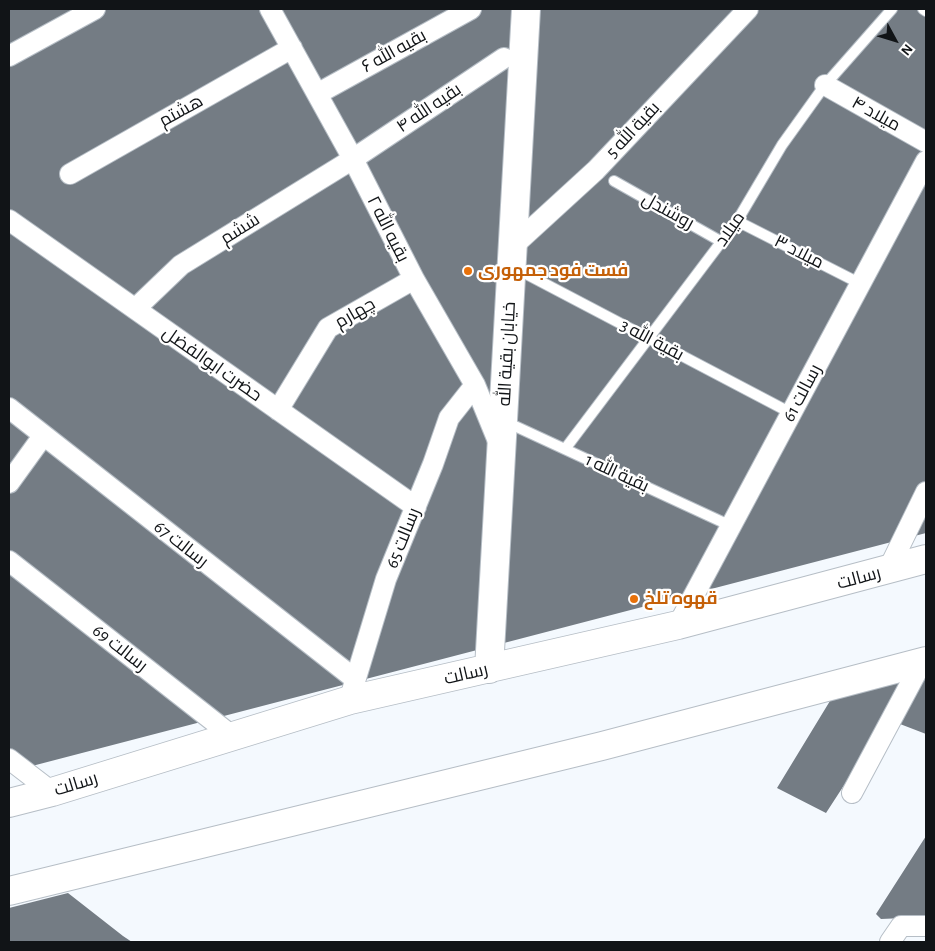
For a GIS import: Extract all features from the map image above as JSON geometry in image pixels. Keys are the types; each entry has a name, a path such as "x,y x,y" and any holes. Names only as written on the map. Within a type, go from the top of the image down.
{"main road":[{"name":"خیابان بقیة الله","path":"489,669 526,9"},
{"name":"رسالت","path":"9,802 52,792 231,735 353,690 489,669 678,626 926,559"},
{"path":"9,890 602,746 924,662"}],"street":[{"path":"9,56 95,9"},
{"name":"بقیه الله ۲","path":"270,9 353,159 414,279 474,385 502,451"},
{"name":"بقیه الله ۶","path":"318,94 471,9"},
{"name":"بقیة الله 5","path":"512,256 748,9"},
{"name":"هشتم","path":"70,174 292,48"},
{"name":"بقیه الله ۴","path":"353,159 504,58"},
{"name":"میلاد ۴","path":"825,85 926,142"},
{"name":"ششم","path":"135,309 181,265 353,159"},
{"name":"رسالت 61","path":"678,626 926,161"},
{"name":"حضرت ابوالفضل","path":"9,220 416,507"},
{"name":"چهارم","path":"278,410 328,328 414,279"},
{"name":"رسالت 65","path":"353,690 386,579 416,507 449,418 474,385"},
{"name":"رسالت 67","path":"9,408 353,690"},
{"path":"9,483 43,436"},
{"path":"888,570 926,492"},
{"name":"رسالت 69","path":"9,561 231,735"},
{"path":"852,792 924,662"},
{"path":"9,759 52,792"},
{"path":"890,942 902,926 926,926"}],"lane":[{"name":"میلاد","path":"565,449 737,221 782,145 825,85 892,9"},
{"name":"روشندل","path":"614,181 722,242"},
{"name":"میلاد ۳","path":"737,221 861,284"},
{"name":"بقیة الله 3","path":"512,256 649,338 791,413"},
{"name":"بقیة الله 1","path":"503,421 731,526"}],"building":[{"name":"فست فود جمهوری","path":"9,9 926,9 926,533 9,772"},
{"path":"926,665 926,734 887,719 826,813 777,788 833,696"},
{"path":"926,836 926,917 881,919 876,914"},
{"path":"68,893 132,942 9,942 9,908"}],"place":[{"name":"فست فود جمهوری","path":"468,271"},
{"name":"قهوه تلخ","path":"634,599"}]}
